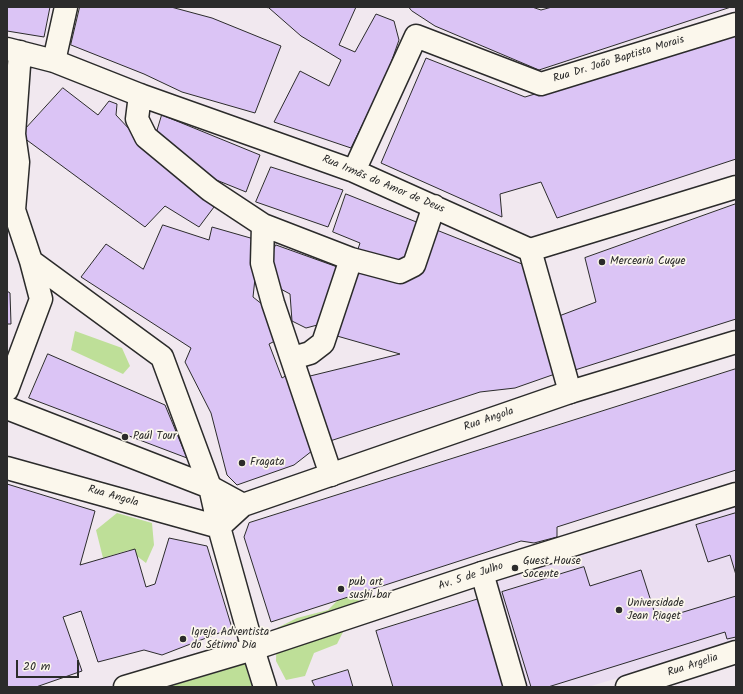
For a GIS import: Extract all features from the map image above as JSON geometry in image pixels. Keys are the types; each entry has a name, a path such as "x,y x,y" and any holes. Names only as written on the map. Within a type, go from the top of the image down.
{"street":[{"path":"54,61 66,7"},
{"name":"Rua Dr. João Baptista Morais","path":"354,171 416,36 541,84 736,24"},
{"path":"7,390 41,299 32,260 10,209 18,162 14,134 14,50"},
{"name":"Rua Irmãs do Amor de Deus","path":"14,50 54,61 140,95 354,171 530,250"},
{"path":"140,95 137,119 146,138 210,190 263,225 351,259 400,272 414,265 434,206"},
{"path":"570,392 530,250 736,187"},
{"path":"263,225 262,263 273,303 293,358 331,475"},
{"path":"293,358 310,353 324,343 351,259"},
{"path":"32,260 162,357 210,487 218,527 265,687"},
{"name":"Rua Angola","path":"7,468 218,527 243,505 570,392 736,342"},
{"path":"7,408 210,487 243,505"},
{"name":"Av. 5 de Julho","path":"125,687 254,649 482,573 736,494"},
{"path":"482,573 514,687"},
{"name":"Rua Argelia","path":"627,687 736,652"}],"shaded area":[{"name":"Universidade Jean Piaget","path":"736,505 736,642 588,687 526,687 493,579"}],"green space":[{"path":"75,331 122,348 130,366 123,374 71,350"},
{"path":"117,513 152,523 154,545 146,563 129,550 103,558 96,530"},
{"path":"344,594 359,600 337,644 314,653 305,676 286,680 276,661 277,628 297,618 328,610"},
{"path":"245,664 252,687 168,687"}],"building":[{"path":"7,7 50,7 44,37 7,31"},
{"path":"80,7 171,7 212,18 281,46 255,113 182,92 144,74 71,45"},
{"path":"262,7 356,7 339,45 355,52 376,14 394,21 399,40 387,74 351,148 274,122 300,71 329,86 341,60 301,36 269,8"},
{"path":"409,7 532,7 541,10 552,7 731,7 539,70 435,26 412,11"},
{"path":"736,35 736,159 557,218 541,182 500,194 502,217 381,163 426,58 525,97 699,43"},
{"path":"63,88 98,115 109,101 117,104 116,115 147,148 214,207 199,227 165,206 145,227 20,135"},
{"path":"162,115 260,155 246,192 204,175 156,135"},
{"path":"271,167 343,190 328,227 256,202"},
{"path":"346,194 522,264 555,374 515,388 480,392 327,442 306,377 400,354 330,334 360,243 333,232"},
{"path":"736,204 736,319 575,370 559,316 596,302 585,258"},
{"path":"163,225 209,240 212,227 254,239 256,269 253,297 273,313 281,338 269,344 282,378 289,374 317,447 294,465 237,485 227,475 211,413 185,362 191,348 81,277 106,244 143,269"},
{"path":"276,245 343,269 325,323 306,328 292,321 290,294 277,287 269,259"},
{"path":"7,291 10,293 11,324 7,324"},
{"path":"48,354 165,405 187,458 29,398"},
{"path":"736,369 736,470 557,527 557,537 534,543 521,541 271,622 244,537 249,523"},
{"path":"7,484 95,511 80,565 135,549 146,587 155,584 169,538 207,546 232,628 162,655 144,650 98,662 81,611 63,617 82,671 36,687 7,687"},
{"path":"736,513 736,575 730,555 708,562 696,525"},
{"path":"584,567 590,586 641,570 657,620 736,596 736,637 727,639 725,632 548,687 531,687 502,592"},
{"path":"482,598 507,687 393,687 376,631"},
{"path":"348,670 353,687 315,687 312,681"}],"place":[{"name":"Mercearia Cuque","path":"602,262"},
{"name":"Paúl Tour","path":"125,437"},
{"name":"Fragata","path":"242,463"},
{"name":"Guest House Socente","path":"515,568"},
{"name":"pub art sushi bar","path":"341,589"},
{"name":"Universidade Jean Piaget","path":"619,610"},
{"name":"Igreja Adventista do Sétimo Dia","path":"183,639"}]}
